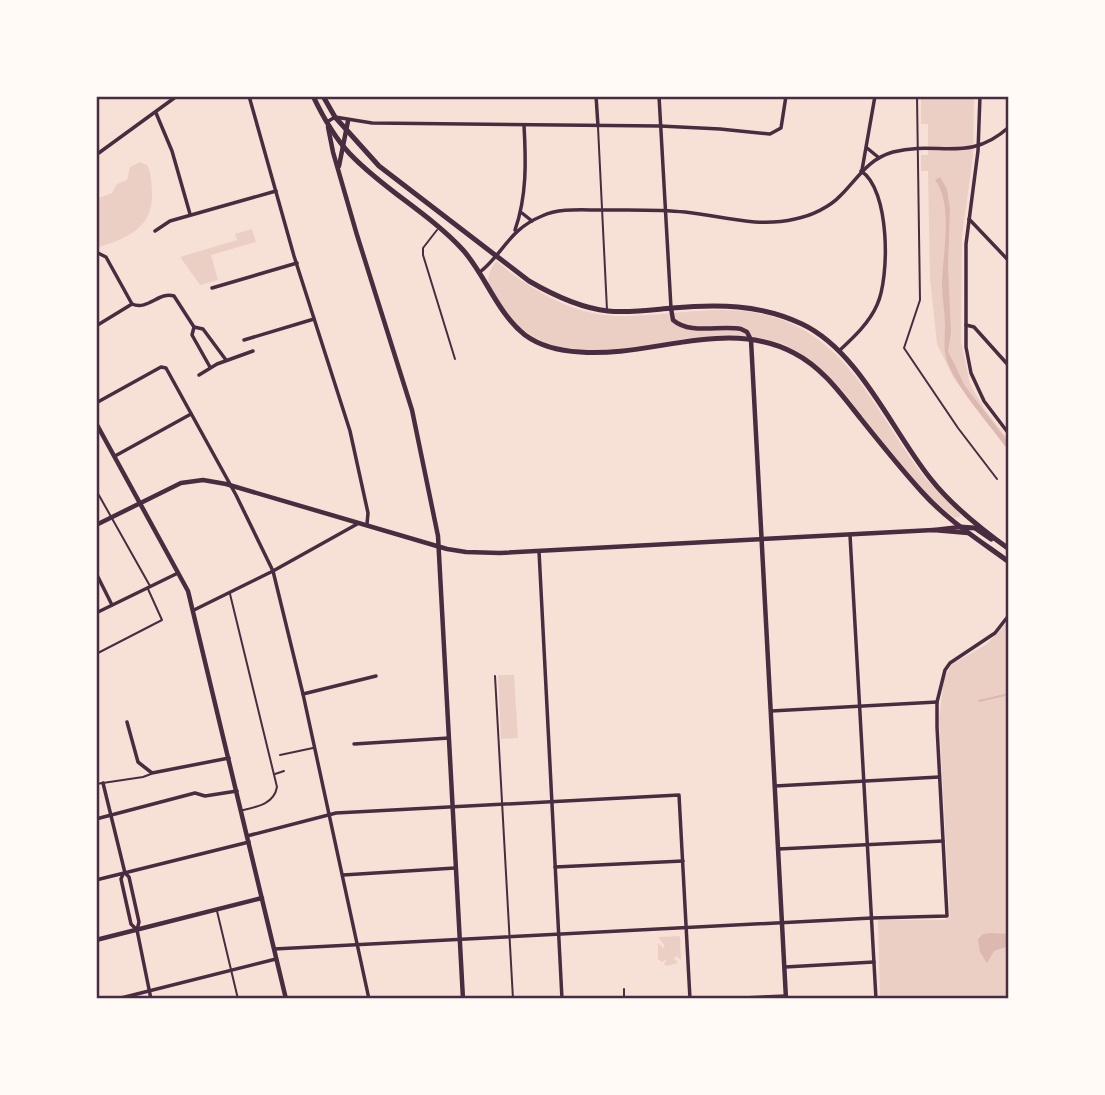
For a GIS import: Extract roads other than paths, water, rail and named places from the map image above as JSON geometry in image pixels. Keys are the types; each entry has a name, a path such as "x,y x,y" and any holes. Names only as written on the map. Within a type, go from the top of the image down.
{"main road":[{"path":"313,96 327,124 342,145 370,173 457,244 480,272 504,312 519,329 535,341 560,349 602,353 717,339 751,340 779,346 816,367 923,494 960,527 1009,562"},
{"path":"323,96 335,117 379,166 529,281 555,295 607,311 631,312 721,305 758,309 806,326 840,350 932,480 959,508 1006,547"},
{"path":"960,527 975,528 1006,547"}],"street":[{"path":"96,155 177,96"},
{"path":"194,610 364,523 368,513 350,431 275,191 249,96"},
{"path":"596,96 598,126"},
{"path":"659,96 671,308 674,320 680,326 741,329 747,332 751,340 786,997 722,999"},
{"path":"463,999 438,546 430,494 412,410 338,171 327,124 335,117 348,121 660,126 774,134 781,128 786,96"},
{"path":"861,171 875,96"},
{"path":"979,96 979,147 966,244 966,347 971,373 984,401 1009,435"},
{"path":"156,113 172,151 190,214"},
{"path":"338,171 348,121"},
{"path":"515,232 522,213 525,179 524,125"},
{"path":"480,272 515,232 542,215 559,211 665,211 748,223 789,220 814,213 840,197 861,171 878,157 901,150 979,147 992,141 1009,127"},
{"path":"867,148 878,157"},
{"path":"840,350 870,318 880,298 883,280 884,248 880,203 871,180 861,171"},
{"path":"155,231 170,221 190,214 275,191"},
{"path":"522,213 532,221"},
{"path":"969,219 1009,261"},
{"path":"96,252 106,257 132,304"},
{"path":"212,288 297,263"},
{"path":"96,326 132,304 142,306 165,295 172,295 194,327 203,330 226,360"},
{"path":"244,340 314,319"},
{"path":"966,325 974,327 1009,366"},
{"path":"194,327 192,335 211,366"},
{"path":"199,374 211,366 253,351"},
{"path":"96,403 163,367 230,485 273,571 315,747 369,999"},
{"path":"115,456 191,414"},
{"path":"97,424 180,572 194,610 286,999"},
{"path":"96,440 104,436"},
{"path":"96,525 187,481 209,480 438,546 475,553 539,551 622,543 850,535 960,527"},
{"path":"933,530 969,533"},
{"path":"850,535 876,999"},
{"path":"539,551 562,999"},
{"path":"96,613 180,572"},
{"path":"96,573 112,605"},
{"path":"274,949 947,916 937,702 941,679 950,663 995,633 1009,615"},
{"path":"303,694 376,676"},
{"path":"771,711 937,702"},
{"path":"127,722 138,762 152,773 229,758"},
{"path":"354,744 449,738"},
{"path":"96,745 96,752"},
{"path":"775,786 939,777"},
{"path":"103,783 125,873 130,877 139,922 136,930"},
{"path":"96,819 195,793 205,796 237,791"},
{"path":"96,880 330,815 679,794 690,999"},
{"path":"778,849 943,841"},
{"path":"555,867 683,861"},
{"path":"343,875 456,868"},
{"path":"125,873 121,878 151,999"},
{"path":"96,940 262,898"},
{"path":"117,999 276,959"},
{"path":"785,967 874,962"}],"lane":[{"path":"917,96 920,300 904,348 958,428 997,479"},
{"path":"598,126 607,311"},
{"path":"439,227 423,248 422,255 456,359"},
{"path":"96,490 149,587 162,620 96,654"},
{"path":"230,593 274,774 276,792 263,805 241,810"},
{"path":"495,676 513,999"},
{"path":"280,755 315,747"},
{"path":"274,774 284,771"},
{"path":"96,784 143,777 152,773"},
{"path":"217,910 238,999"},
{"path":"624,989 624,999"}],"waterway":[{"path":"979,701 1009,694"}]}
